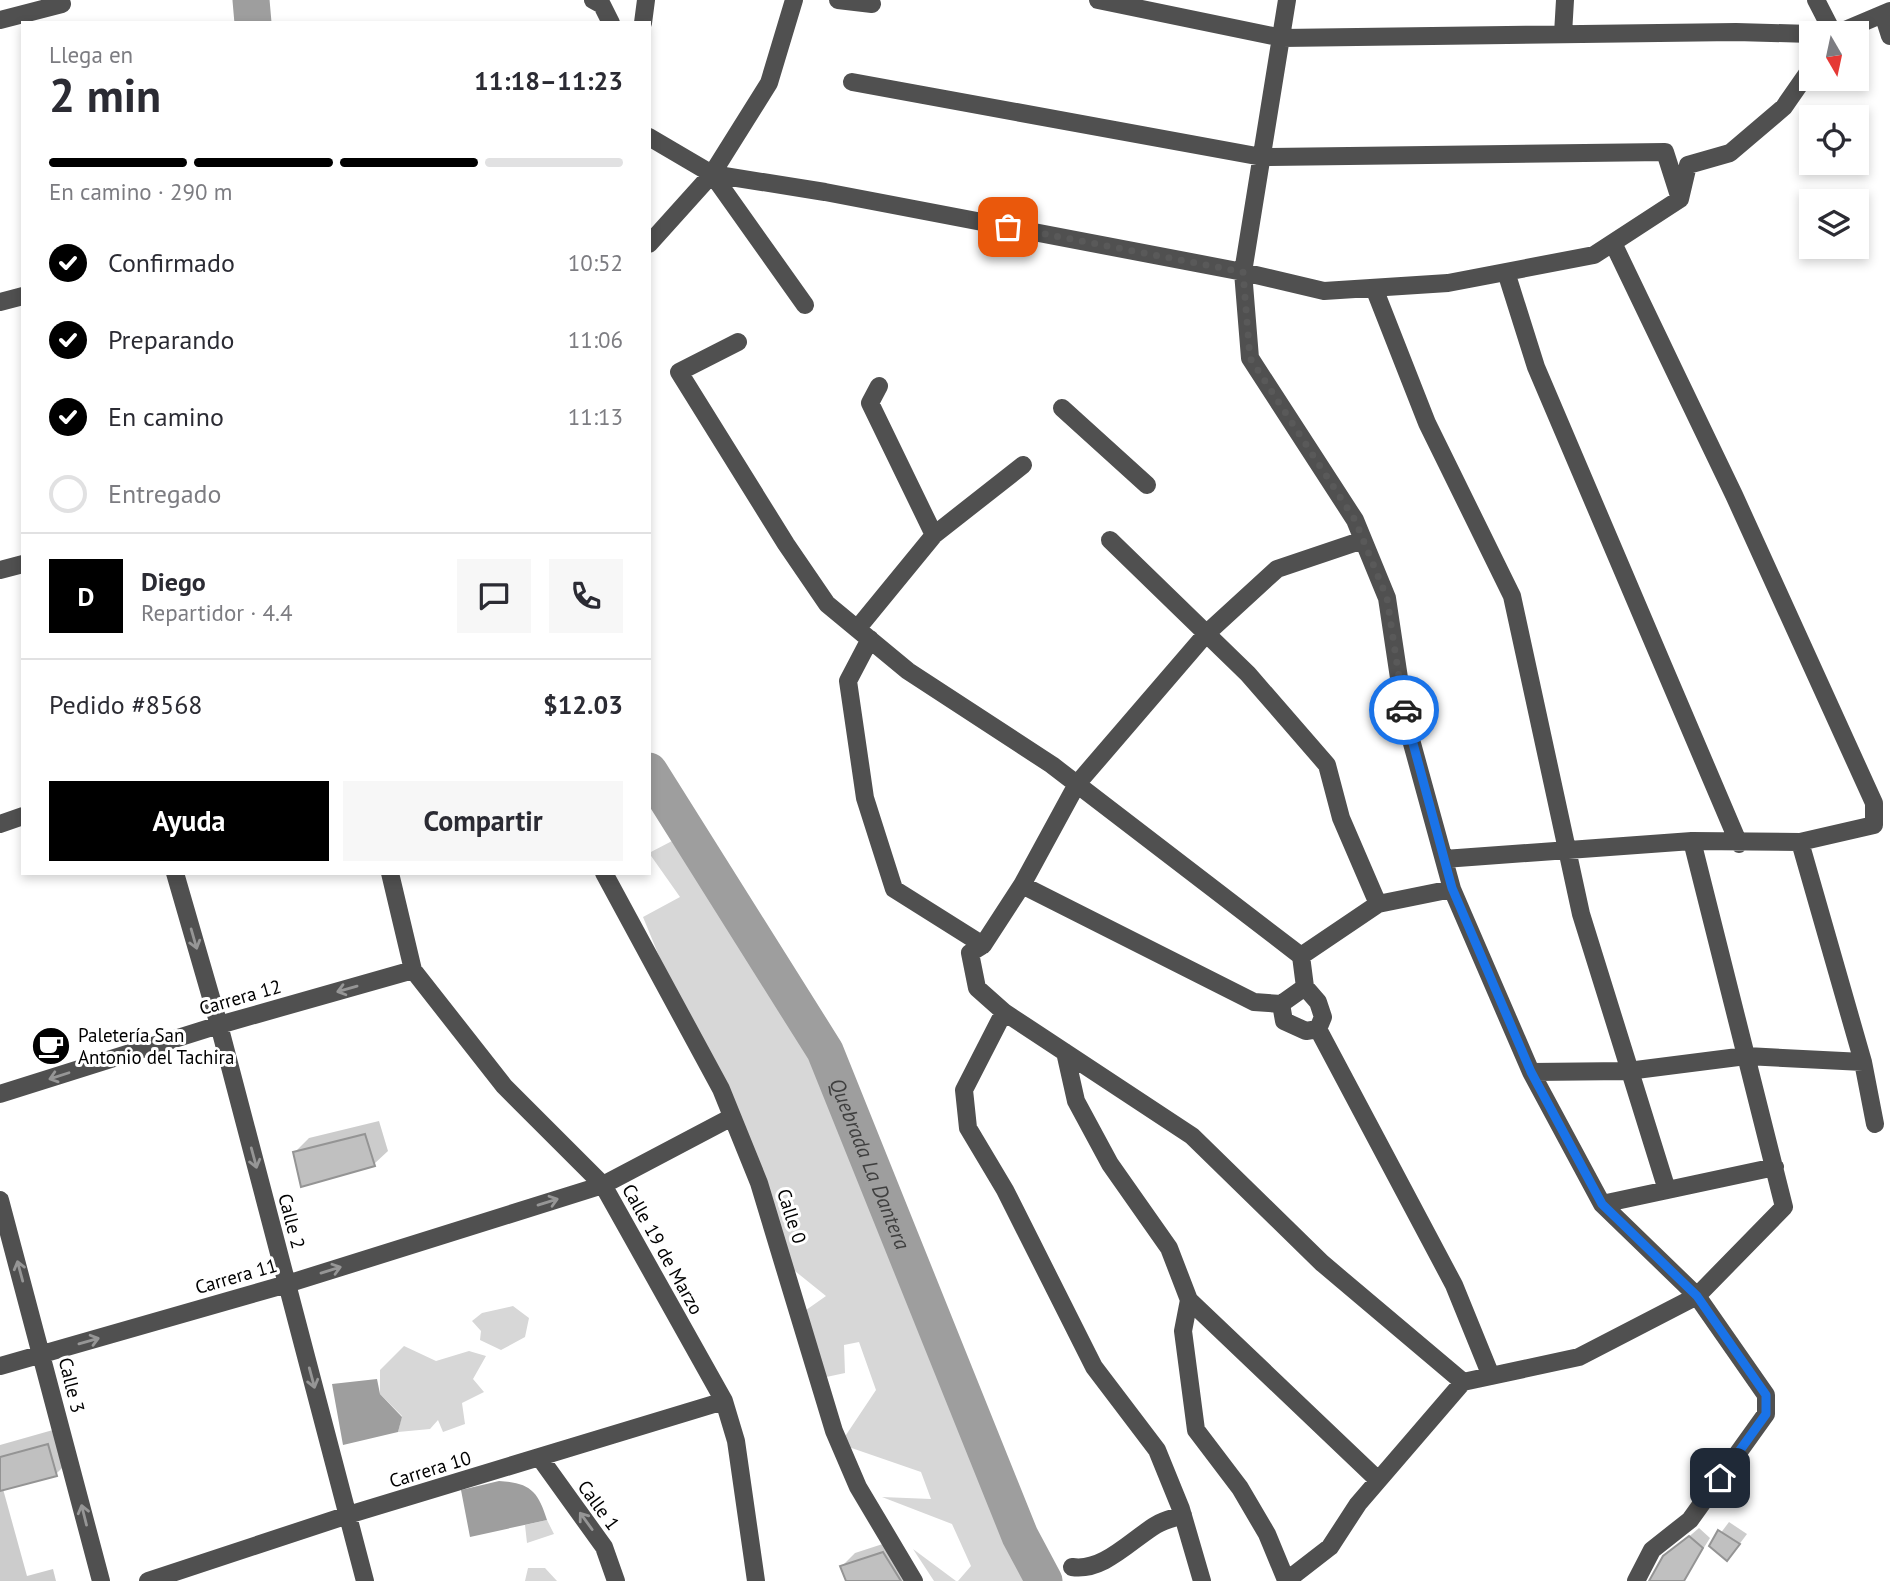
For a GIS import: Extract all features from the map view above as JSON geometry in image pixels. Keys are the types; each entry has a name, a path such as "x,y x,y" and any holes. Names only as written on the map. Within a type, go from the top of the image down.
{"street":[{"path":"593,0 601,5 610,21"},
{"path":"643,21 646,0"},
{"path":"651,242 712,174 769,83 794,0"},
{"path":"838,0 872,4"},
{"path":"1098,0 1282,38 1736,32 1799,34"},
{"path":"1287,0 1243,272 1250,358 1355,520 1387,598 1405,718 1452,888 1531,1072 1602,1204 1697,1296 1766,1395 1768,1405 1689,1520 1652,1550 1636,1581"},
{"path":"1563,34 1565,0"},
{"path":"1816,0 1829,21"},
{"path":"0,20 62,2 64,21"},
{"path":"1865,21 1886,12 1890,36"},
{"path":"852,82 1262,157 1665,152 1680,199"},
{"path":"651,138 712,174 825,192 1324,290 1374,288 1448,284 1594,255 1680,199 1688,165 1730,153 1766,119 1784,107 1799,85"},
{"path":"712,174 805,305"},
{"path":"1444,859 1566,848 1692,841 1739,844 1800,842 1874,825 1874,803 1734,495 1613,243"},
{"path":"1506,272 1536,366 1739,844"},
{"path":"1374,288 1427,423 1512,596 1581,914 1667,1190"},
{"path":"0,302 21,297"},
{"path":"738,342 679,372 827,604 908,671 1077,784 1301,956 1305,987 1318,1002 1323,1017 1318,1029"},
{"path":"879,386 870,403 934,535"},
{"path":"1062,408 1147,485"},
{"path":"983,945 894,889 864,798 848,681 864,634 934,535 1023,465"},
{"path":"1110,540 1248,674 1327,765 1341,818 1378,904"},
{"path":"1363,540 1277,569 1206,634 1077,784 1021,885 983,945 970,953 977,988 1004,1012 1192,1136 1322,1263 1463,1382"},
{"path":"0,570 21,565"},
{"path":"0,824 21,817"},
{"path":"1189,1300 1183,1331 1196,1430 1240,1488 1267,1534 1286,1581 1330,1546 1378,1480 1463,1382 1579,1357 1697,1296 1784,1207 1692,841"},
{"path":"1800,842 1863,1062 1875,1124"},
{"name":"Calle 2","path":"176,875 219,1025 365,1581"},
{"name":"Calle 19 de Marzo","path":"390,875 413,970 504,1086 603,1185 724,1401 736,1441 756,1581"},
{"name":"Calle 0","path":"605,875 721,1089 759,1183 782,1251 811,1363 834,1431 858,1487 914,1581"},
{"path":"1021,885 1254,1002 1281,1004 1305,987"},
{"path":"1301,956 1378,904 1452,888"},
{"name":"Carrera 12","path":"0,1094 219,1025 413,970"},
{"path":"1281,1004 1284,1021 1306,1031 1318,1029"},
{"path":"1004,1012 964,1090 968,1128 1005,1190 1094,1367 1157,1450 1183,1515 1202,1581"},
{"path":"1318,1029 1454,1285 1490,1376"},
{"path":"1065,1052 1076,1101 1110,1164 1169,1248 1189,1300 1378,1480"},
{"path":"1531,1072 1629,1070 1746,1056 1863,1062"},
{"name":"Carrera 11","path":"0,1366 287,1284 603,1185 732,1117"},
{"path":"1602,1204 1775,1167"},
{"name":"Calle 3","path":"0,1200 43,1354 101,1581"},
{"name":"Carrera 10","path":"148,1581 348,1515 724,1401"},
{"name":"Calle 1","path":"540,1458 604,1547 616,1581"},
{"path":"1072,1567 1090,1566 1128,1546 1158,1524 1183,1515"}],"shaded area":[{"path":"672,841 825,1051 1020,1536 1045,1581 958,1581 971,1566 952,1524 882,1497 931,1499 921,1472 840,1444 876,1390 859,1342 844,1345 845,1373 817,1379 799,1315 826,1296 785,1263 643,917 680,897 651,856 651,852"},
{"path":"513,1306 529,1318 525,1337 501,1350 480,1340 481,1331 472,1321 482,1313"},
{"path":"404,1346 436,1361 469,1351 486,1356 473,1379 484,1392 462,1403 465,1424 443,1432 438,1420 430,1429 398,1432 402,1416 380,1394 380,1370"},
{"path":"377,1379 380,1394 402,1417 398,1432 343,1445 332,1384"},
{"path":"499,1481 518,1484 531,1490 540,1502 547,1520 470,1537 461,1490"},
{"path":"547,1520 554,1534 527,1543 525,1525"},
{"path":"913,1549 956,1581 934,1581"},
{"path":"528,1568 545,1568 557,1581 525,1581"}],"building":[{"path":"365,1134 375,1166 301,1187 293,1152"},
{"path":"48,1444 57,1476 0,1491 0,1457"},
{"path":"1718,1530 1740,1544 1727,1561 1709,1546"},
{"path":"1689,1536 1703,1548 1684,1581 1649,1581 1663,1556"},
{"path":"883,1552 901,1581 846,1581 840,1566"}],"waterway":[{"name":"Quebrada La Dantera","path":"251,0 253,21"},
{"name":"Quebrada La Dantera","path":"651,774 825,1051 1020,1536 1044,1581"}],"way so far":[{"path":"1008,227 1243,272 1250,358 1355,520 1387,598 1404,710"}],"place":[{"name":"Paletería San Antonio del Tachira","path":"51,1046"}],"route":[{"path":"1404,710 1452,888 1531,1072 1602,1204 1697,1296 1766,1395 1766,1414 1720,1478"}]}
